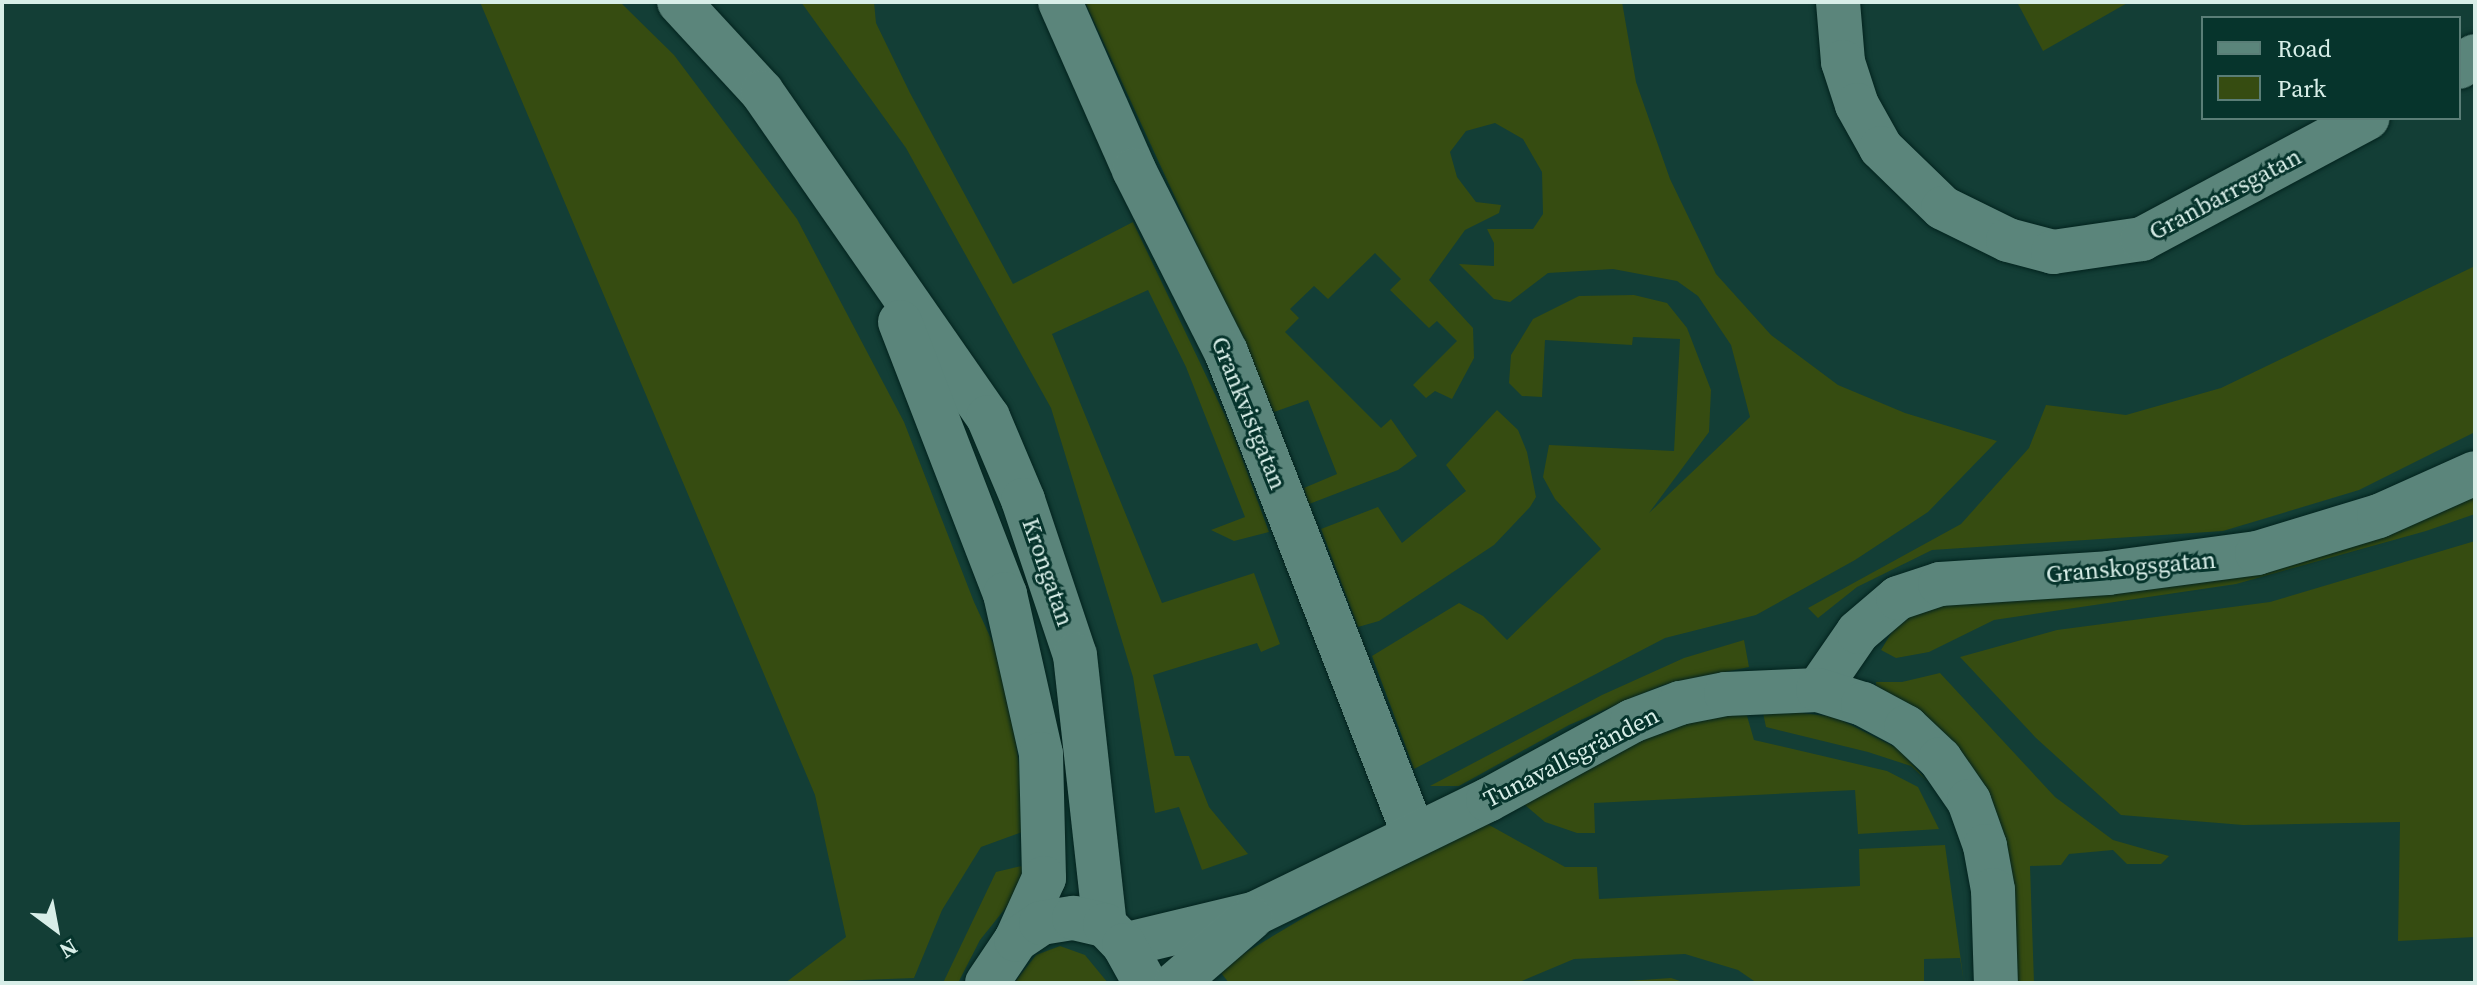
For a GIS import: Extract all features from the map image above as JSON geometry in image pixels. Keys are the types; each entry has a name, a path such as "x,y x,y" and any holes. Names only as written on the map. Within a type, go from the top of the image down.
{"street":[{"name":"Krongatan","path":"679,2 762,92 988,417 1052,581 1075,655 1115,935"},
{"name":"Grankvistgatan","path":"1060,2 1131,163 1226,352 1414,835"},
{"name":"Granbarrsgatan","path":"1838,2 1843,62 1857,105 1881,148 1943,208 1998,236 2053,252 2142,239 2364,120"},
{"name":"Krongatan","path":"876,260 1005,594 1041,754 1044,878 1016,940 987,983"},
{"name":"Granskogsgatan","path":"1818,690 1858,632 1898,598 1940,584 2108,573 2257,553 2379,516 2475,473"},
{"name":"Tunavallsgränden","path":"1176,983 1256,913 1632,721 1680,703 1726,694 1818,690 1863,704 1906,727 1940,759 1969,801 1985,846 1993,890 1996,983"},
{"name":"Tunavallsgränden","path":"1115,935 1256,913"},
{"path":"1016,940 1041,923 1074,918 1115,935 1145,983"}],"green space":[{"path":"480,2 620,2 674,55 797,219 904,422 974,602 1006,671 1028,830 981,847 942,910 914,978 785,983 846,937 815,795"},
{"path":"801,2 874,2 876,23 910,93 1013,284 1133,222 1231,428 1269,532 1234,541 1211,530 1245,517 1186,367 1148,290 1052,334 1162,603 1254,573 1280,644 1261,652 1257,643 1153,675 1175,756 1189,756 1209,807 1248,854 1202,870 1179,807 1155,813 1133,677 1051,408 906,148"},
{"path":"1085,2 1622,2 1636,82 1670,179 1716,274 1771,335 1838,385 1905,413 1997,441 1928,512 1855,560 1756,615 1665,638 1414,769 1372,656 1459,603 1483,616 1507,640 1601,549 1555,499 1543,477 1549,445 1674,451 1680,339 1633,337 1632,345 1545,340 1542,397 1522,396 1509,383 1511,355 1533,319 1579,296 1634,295 1667,303 1687,328 1711,390 1709,432 1649,513 1750,417 1731,345 1698,296 1677,281 1613,269 1548,273 1510,302 1494,299 1459,264 1494,266 1494,243 1487,229 1533,229 1543,214 1542,172 1523,139 1495,123 1466,131 1450,152 1457,177 1476,202 1501,205 1499,213 1465,230 1429,280 1473,328 1474,358 1452,399 1435,391 1426,398 1413,385 1457,341 1437,321 1429,328 1390,290 1401,279 1375,253 1328,299 1314,286 1290,309 1299,318 1285,332 1381,428 1391,419 1417,456 1398,470 1309,504 1304,488 1337,474 1308,400 1274,412"},
{"path":"2017,2 2129,2 2043,51"},
{"path":"2475,266 2475,432 2359,490 2223,531 1932,550 1857,587 1818,618 1808,608 1961,524 2029,448 2046,405 2126,415 2221,388"},
{"path":"1497,410 1518,430 1527,452 1536,497 1530,507 1494,545 1379,621 1358,627 1321,529 1378,507 1402,543 1466,491 1446,465"},
{"path":"2475,483 2475,514 2426,531 2236,584 1994,620 1929,652 1896,658 1881,650 1893,630 1924,606 2013,591"},
{"path":"2475,541 2475,937 2398,941 2400,822 2243,825 2121,815 2036,738 1960,657 2057,630 2270,602"},
{"path":"1744,640 1749,667 1663,685 1569,725 1459,786 1430,786 1602,695 1684,658"},
{"path":"1940,673 2055,797 2113,840 2169,856 2161,864 2127,864 2113,850 2069,854 2061,865 2030,866 2034,983 2015,983 2010,879 1876,690 1876,682 1902,682"},
{"path":"1762,708 1835,717 1899,749 1928,782 1911,766 1766,727"},
{"path":"1745,709 1754,740 1887,771 1918,787 1939,829 1858,834 1855,790 1594,803 1595,833 1577,833 1545,822 1525,805 1529,795 1670,725"},
{"path":"1482,821 1565,867 1597,867 1599,899 1860,886 1859,849 1945,845 1964,983 1960,958 1924,959 1924,983 1757,983 1738,970 1685,954 1574,959 1517,983 1229,983 1218,969 1375,875"},
{"path":"1026,865 1012,900 980,940 958,983 943,983 996,872"},
{"path":"1060,946 1085,955 1108,983 1014,983 1036,955"},
{"path":"1671,978 1686,983 1599,983"}]}
